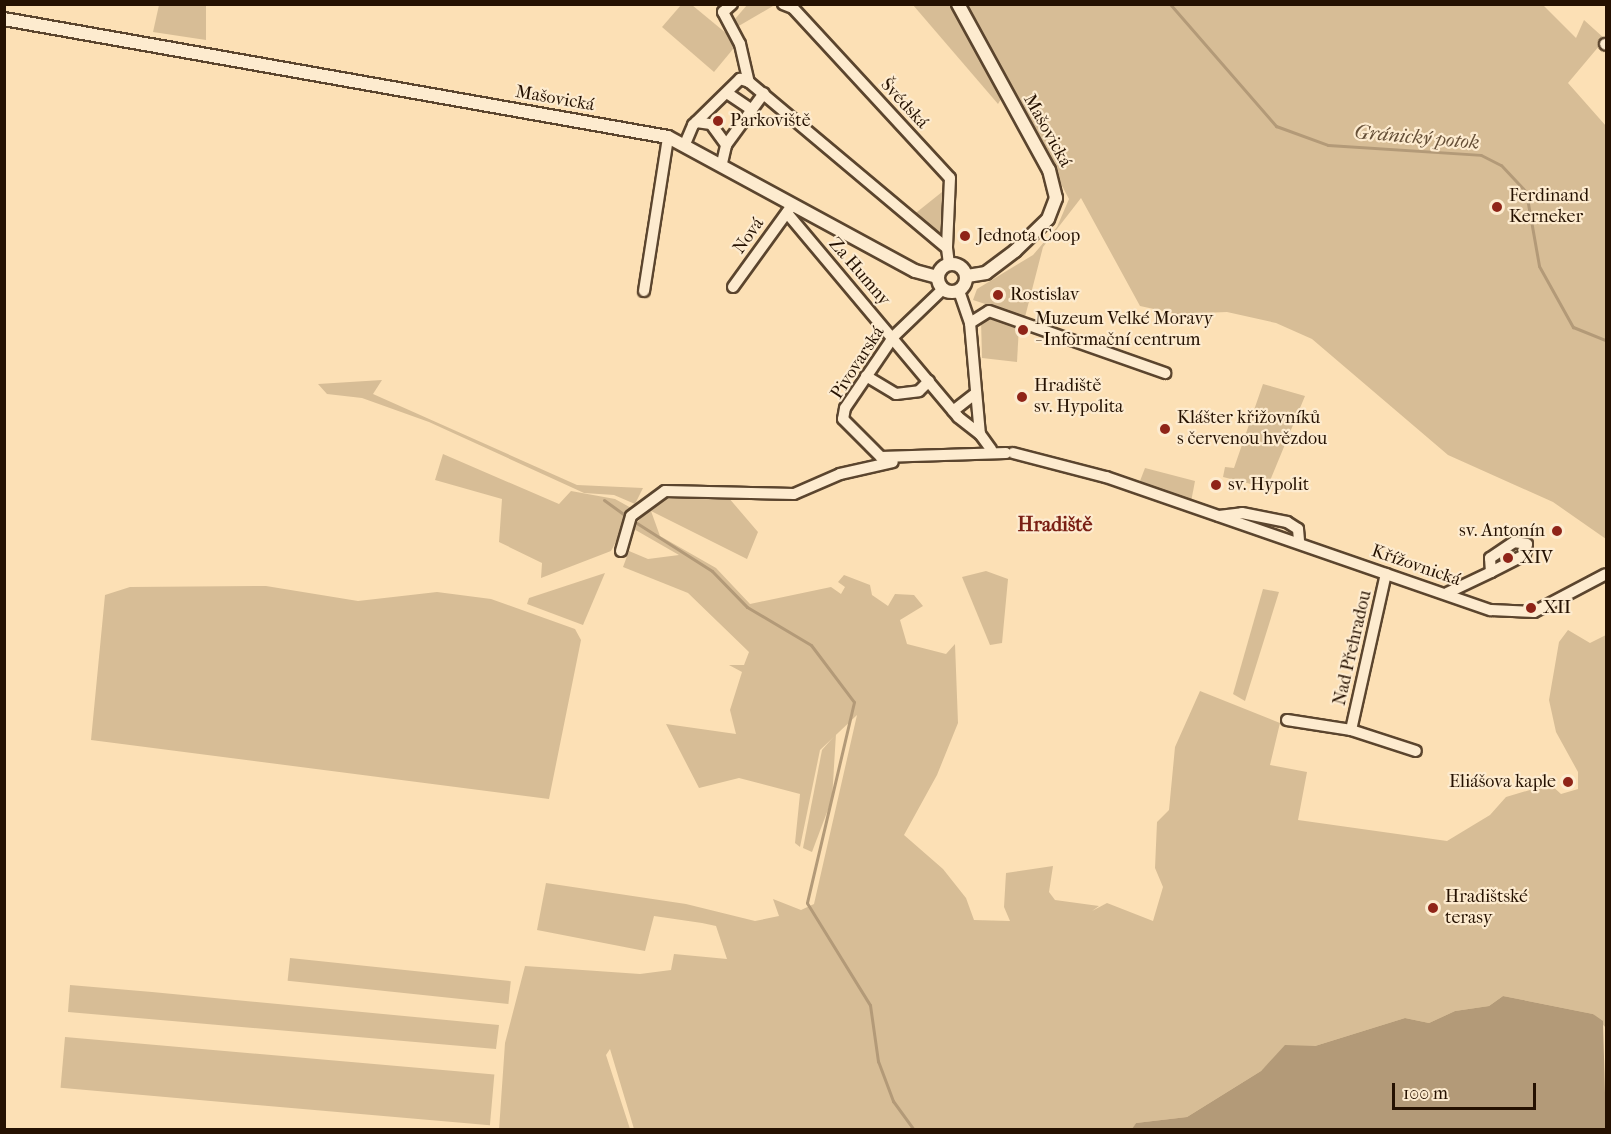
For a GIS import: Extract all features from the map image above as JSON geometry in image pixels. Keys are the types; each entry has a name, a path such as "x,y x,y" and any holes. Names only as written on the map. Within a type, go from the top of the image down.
{"street":[{"name":"Švédská","path":"783,4 793,8 950,178 947,248 949,264"},
{"name":"Mašovická","path":"958,4 1049,170 1056,198 1048,219 1015,251 986,273 967,276"},
{"path":"727,8 740,44 749,82"},
{"name":"Mašovická","path":"4,20 668,137 722,162 790,208 962,296"},
{"path":"685,144 696,122 740,79 749,82 947,248"},
{"path":"727,93 749,108"},
{"path":"722,162 726,146 749,108 764,93"},
{"path":"696,122 711,124 726,146"},
{"path":"644,291 668,137"},
{"name":"Nová","path":"733,287 790,208"},
{"name":"Za Humny","path":"790,208 953,411 980,434"},
{"path":"940,283 949,264 960,266 967,276 962,296 970,323 980,434 991,449"},
{"name":"Pivovarská","path":"940,283 894,336 867,376 843,419 881,457 903,460 991,449"},
{"path":"962,296 989,311 1165,373"},
{"path":"970,323 989,311"},
{"path":"867,376 896,394 920,391 929,381"},
{"path":"953,411 976,393"},
{"name":"Křížovnická","path":"991,449 1050,459 1219,516 1242,513 1287,522 1298,529 1299,541 1491,610 1525,614 1606,574"},
{"path":"621,550 627,523 636,509 655,494 674,489 794,494 840,474 903,460"},
{"path":"1447,593 1491,572"},
{"name":"Nad Přehradou","path":"1351,730 1386,574"},
{"name":"Nad Přehradou","path":"1287,720 1351,730 1416,751"}],"shaded area":[{"path":"1542,4 1576,38 1584,20 1605,39 1568,83 1606,126 1606,539 1553,502 1448,455 1312,339 1276,323 1227,312 1177,314 1140,306 1081,198 1043,247 1025,317 973,300 977,289 1033,255 1057,227 1069,199 966,5"},
{"path":"159,5 206,5 206,40 153,32"},
{"path":"681,5 692,5 738,43 714,72 662,27"},
{"path":"747,5 773,6 737,27 735,19"},
{"path":"913,5 951,5 1001,99 998,104"},
{"path":"947,188 944,231 937,236 912,216"},
{"path":"994,316 1019,326 1017,362 982,358 981,320"},
{"path":"382,380 373,394 577,485 643,488 635,504 614,495 584,493 429,422 362,398 327,394 318,384"},
{"path":"1263,384 1305,396 1267,488 1223,477 1225,467 1234,468"},
{"path":"443,454 559,504 571,491 615,499 633,509 611,551 541,578 542,563 499,542 502,499 435,480"},
{"path":"1145,468 1195,481 1191,502 1140,481"},
{"path":"661,496 728,497 758,532 747,559 651,511 660,536 716,568 750,604 831,587 841,594 845,587 838,582 844,575 870,585 872,595 888,606 895,594 914,595 923,606 900,620 907,644 946,654 955,644 958,723 937,775 904,835 943,869 966,898 974,920 1010,921 1004,907 1006,873 1053,866 1049,892 1055,900 1099,906 1092,911 1107,903 1153,921 1163,887 1155,868 1157,822 1169,810 1175,747 1200,691 1280,723 1270,765 1307,772 1298,820 1447,841 1490,815 1506,797 1550,784 1561,794 1578,789 1578,772 1556,732 1549,700 1559,642 1568,630 1590,643 1606,635 1606,1028 1593,1014 1503,996 1489,1006 1455,1011 1429,1023 1405,1018 1315,1046 1285,1046 1261,1071 1187,1117 1136,1123 1132,1130 634,1129 610,1049 606,1055 630,1129 499,1130 505,1043 525,966 640,974 671,970 674,954 727,959 716,926 702,923 654,916 645,951 537,930 546,883 686,904 755,921 779,916 773,899 801,910 814,904 857,715 820,750 800,847 795,843 800,794 739,778 699,788 666,724 736,734 730,710 742,672 729,665 744,665 749,652 688,593 623,567 629,551 648,559 679,555 632,528"},
{"path":"986,571 1008,579 1002,643 990,645 962,577"},
{"path":"605,573 583,625 527,604 529,598"},
{"path":"266,586 358,601 437,592 491,599 575,629 581,640 549,799 91,740 105,595 130,587"},
{"path":"1263,589 1279,592 1245,701 1233,694"},
{"path":"836,734 832,799 812,852 803,848 822,750"},
{"path":"290,958 511,981 508,1004 288,981"},
{"path":"70,985 499,1025 496,1049 68,1012"},
{"path":"1503,996 1593,1014 1603,1021 1606,1129 1132,1129 1136,1123 1187,1117 1261,1071 1285,1045 1315,1046 1405,1018 1429,1023 1455,1011 1489,1006"},
{"path":"65,1037 494,1075 490,1125 61,1088"}],"waterway":[{"name":"Gránický potok","path":"1170,4 1276,126 1328,145 1481,155 1501,165 1526,192 1539,266 1573,327 1606,340"},
{"path":"604,500 627,517"},
{"path":"632,520 712,571 747,607 811,645 854,702 807,903 870,1005 878,1061 893,1101 914,1130"}],"place":[{"name":"Parkoviště","path":"718,121"},
{"name":"Ferdinand Kerneker","path":"1497,207"},
{"name":"Jednota Coop","path":"965,236"},
{"name":"Rostislav","path":"998,295"},
{"name":"Muzeum Velké Moravy - Informační centrum","path":"1023,330"},
{"name":"Hradiště sv. Hypolita","path":"1022,397"},
{"name":"Klášter křižovníků s červenou hvězdou","path":"1165,429"},
{"name":"sv. Hypolit","path":"1216,485"},
{"name":"sv. Antonín","path":"1557,531"},
{"name":"XIV","path":"1508,558"},
{"name":"XII","path":"1531,608"},
{"name":"Eliášova kaple","path":"1568,782"},
{"name":"Hradištské terasy","path":"1433,908"}],"district":[{"name":"Hradiště","path":"1055,524"}]}
